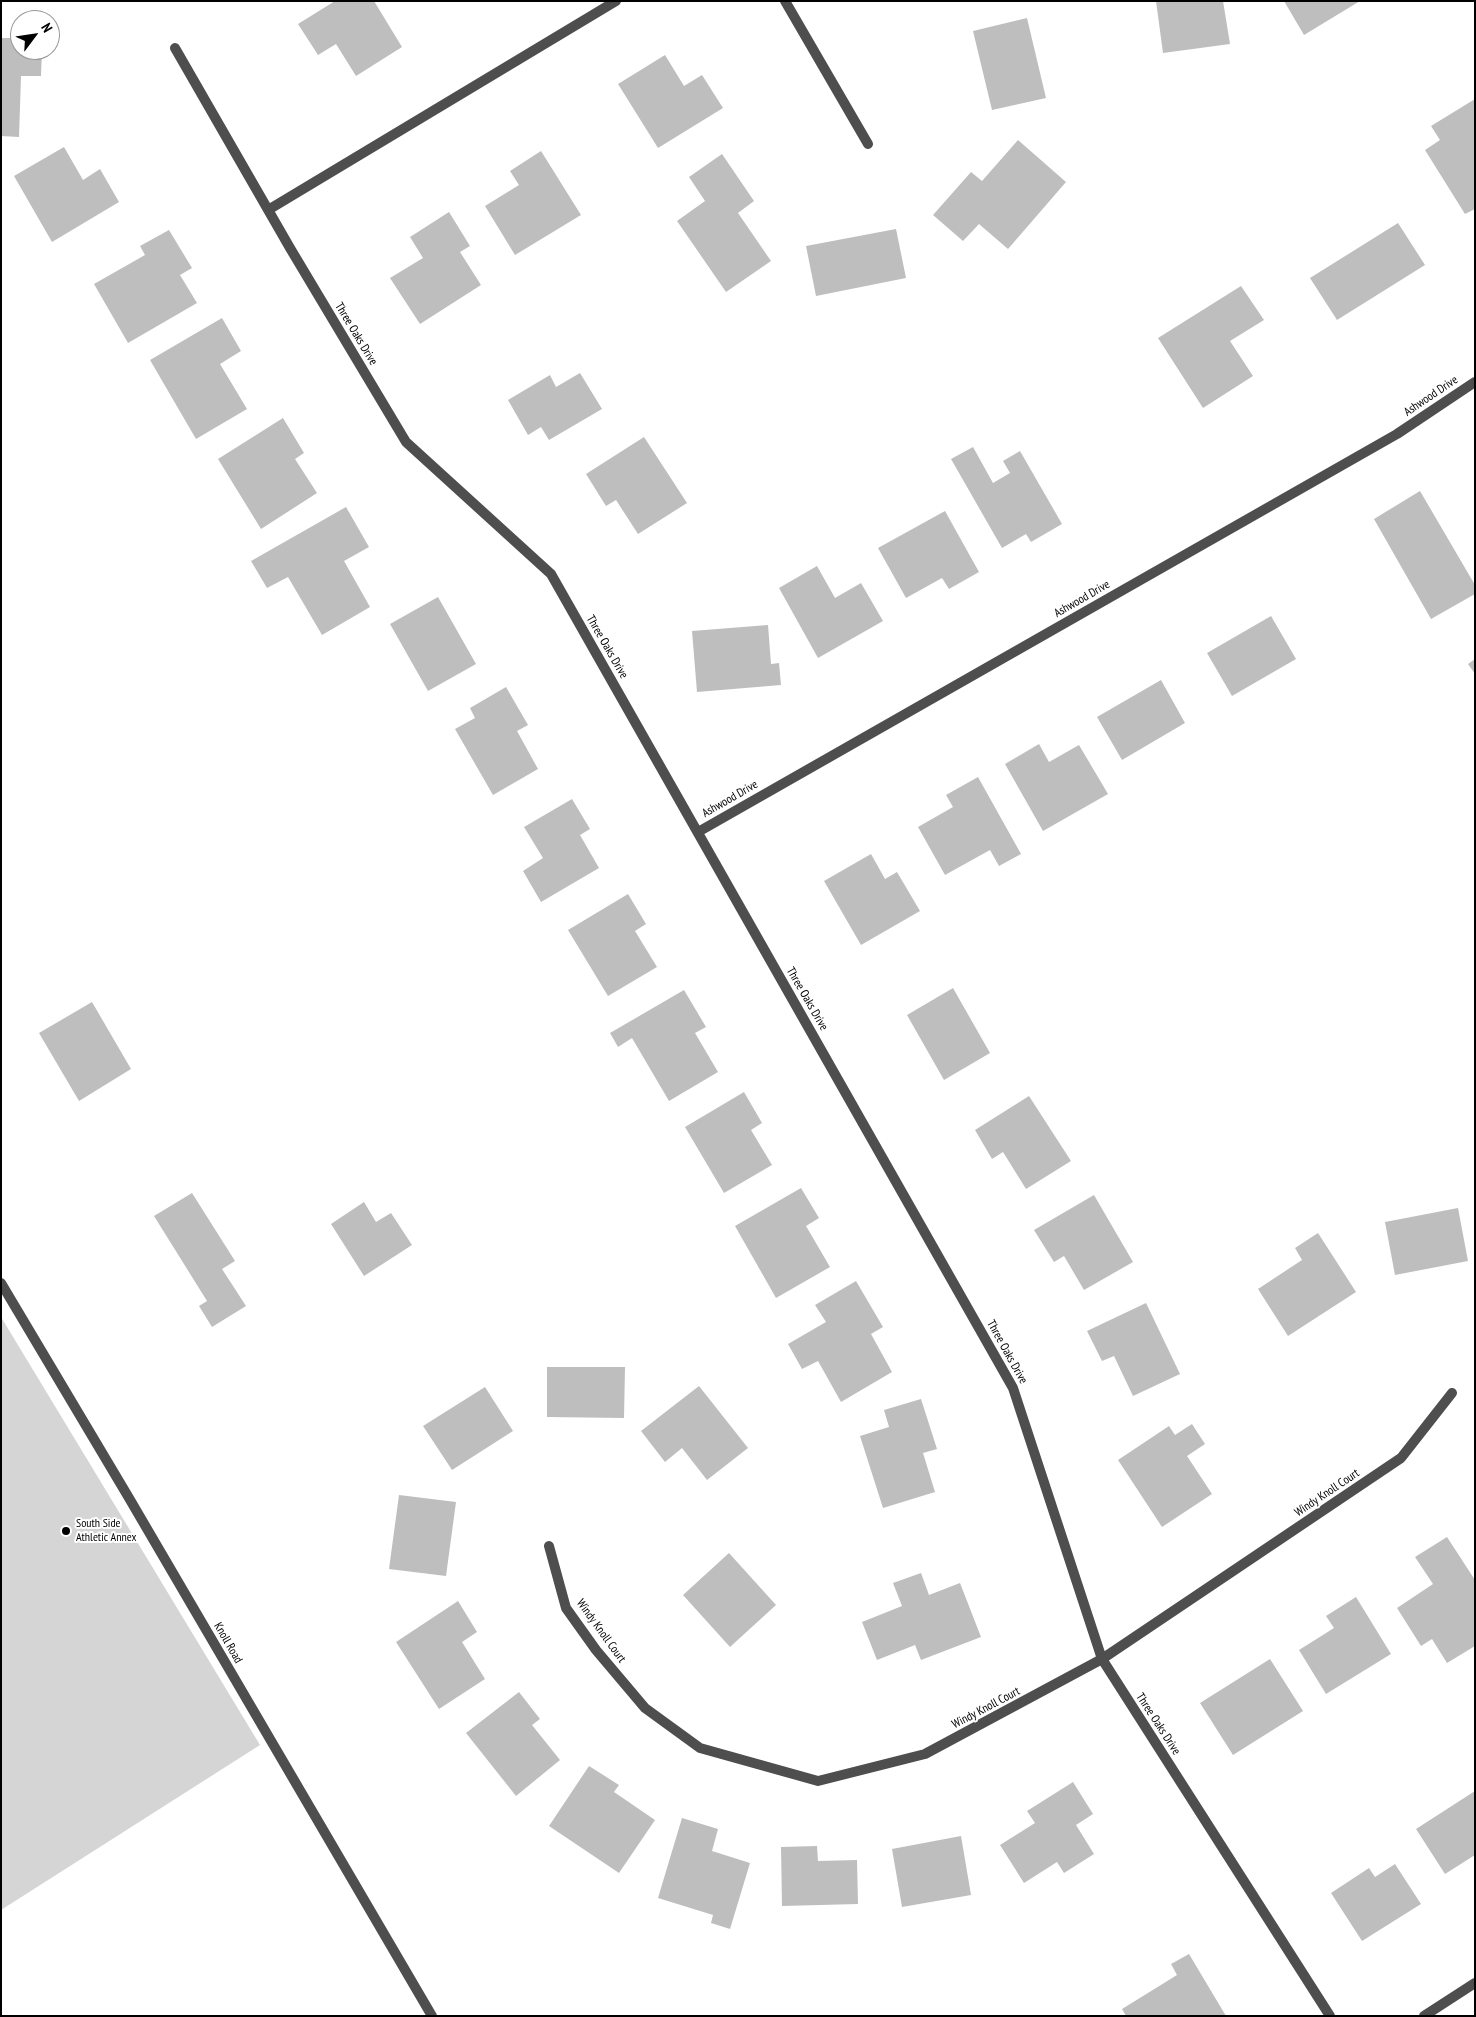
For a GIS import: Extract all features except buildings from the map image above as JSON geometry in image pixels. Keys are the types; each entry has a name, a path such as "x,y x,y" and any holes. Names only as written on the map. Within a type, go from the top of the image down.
{"street":[{"path":"268,210 616,1"},
{"path":"785,1 868,144"},
{"name":"Three Oaks Drive","path":"175,48 268,210 406,442 551,574 1014,1388 1102,1659 1330,2016"},
{"name":"Ashwood Drive","path":"698,832 1397,434 1475,382"},
{"name":"Knoll Road","path":"1,1283 432,2016"},
{"name":"Windy Knoll Court","path":"549,1546 566,1608 596,1650 645,1708 700,1748 818,1781 925,1754 1102,1659 1401,1458 1452,1393"},
{"path":"1424,2016 1475,1983"}],"shaded area":[{"name":"South Side Athletic Annex","path":"1,1317 260,1745 1,1910"}],"place":[{"name":"South Side Athletic Annex","path":"66,1531"}]}
